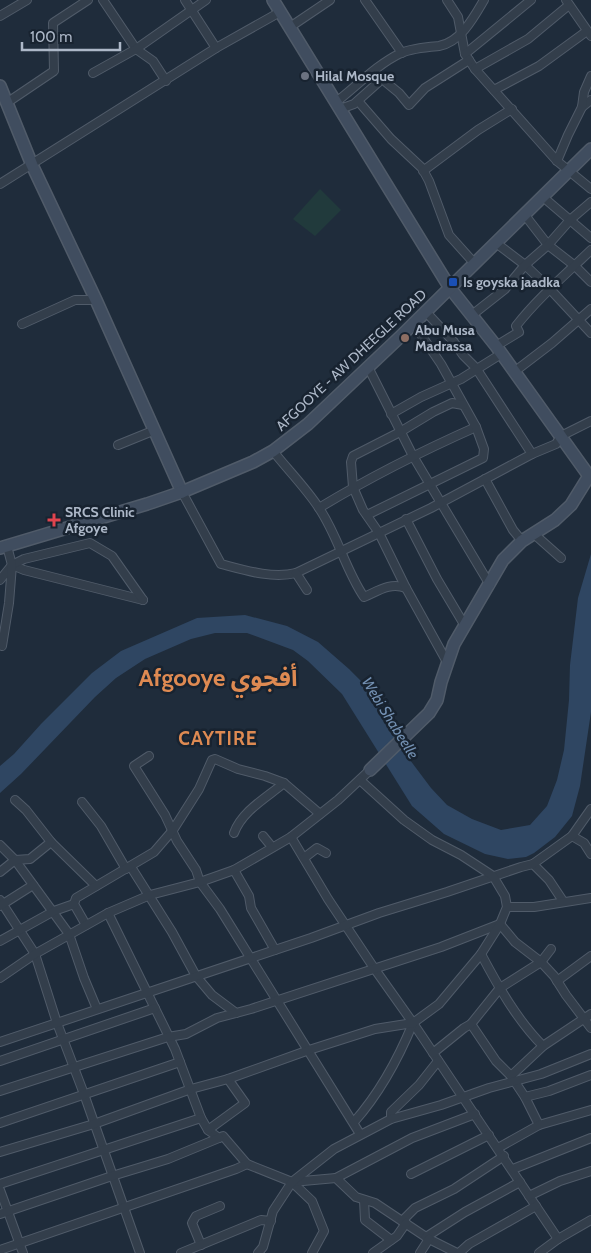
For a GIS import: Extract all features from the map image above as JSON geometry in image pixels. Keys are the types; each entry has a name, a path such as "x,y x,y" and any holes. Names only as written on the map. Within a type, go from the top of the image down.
{"main road":[{"path":"273,0 450,288 499,350 590,477 570,506 555,520 522,541 504,560 454,644 437,700 429,713 370,770"},
{"path":"0,86 32,165 96,300 182,492"},
{"name":"AFGOOYE - AW DHEEGLE ROAD","path":"3,547 182,492 253,462 273,451 308,424 475,264 591,149"}],"street":[{"path":"0,16 27,0"},
{"path":"8,102 54,71 53,23 88,0"},
{"path":"103,0 136,49 153,61 166,81"},
{"path":"185,0 216,48"},
{"path":"93,73 136,49 206,0"},
{"path":"290,27 330,0"},
{"path":"365,0 402,52"},
{"path":"447,0 458,16 467,57 475,69 512,109 534,137 568,171 591,189"},
{"path":"338,106 368,74 402,52 442,45 461,34 484,0"},
{"path":"338,106 354,104 382,79 399,93 409,105 425,88 467,57 531,0"},
{"path":"475,69 528,39 567,3 589,33 538,66 494,90"},
{"path":"0,184 216,48 280,12"},
{"path":"558,161 582,107 584,92 591,76"},
{"path":"582,107 591,100"},
{"path":"358,101 391,139 424,171 449,235 475,264"},
{"path":"424,171 478,130 512,109"},
{"path":"543,197 591,238"},
{"path":"472,315 505,289 524,265 548,245 570,220 591,202"},
{"path":"524,214 548,245 575,266 591,282"},
{"path":"496,243 549,288 591,334"},
{"path":"391,414 421,397 461,379 499,350 519,332 516,326 549,288 591,250"},
{"path":"22,324 75,300 96,300"},
{"path":"514,372 552,343 591,309"},
{"path":"425,311 476,368 532,454"},
{"path":"367,515 483,458 484,448 476,427 441,364 413,323"},
{"path":"368,367 412,456 490,585"},
{"path":"447,662 406,588 379,533 363,510 353,487 351,462 353,456 434,412 452,403 463,405"},
{"path":"182,492 221,564 271,575 286,575 296,573 440,503 532,454 556,444 561,436 591,421"},
{"path":"319,508 353,487 412,456 476,427"},
{"path":"118,445 155,430"},
{"path":"273,451 319,508 342,551 353,581 364,597 388,586 398,585 406,588"},
{"path":"485,479 513,530 522,541"},
{"path":"406,519 437,579 465,626"},
{"path":"534,534 561,558"},
{"path":"0,580 12,565 24,559 90,543 112,556 143,600 24,570 12,565"},
{"path":"2,646 9,603 12,565 3,547"},
{"path":"296,573 307,590"},
{"path":"149,756 134,766 196,870 200,882 220,909 360,1134"},
{"path":"86,926 74,904 76,898 154,852 173,830 199,789 212,760 216,759 238,769 284,783 320,814"},
{"path":"0,978 35,954 108,913 150,895 200,882 234,870 272,846 291,837 338,800 370,770"},
{"path":"0,1152 94,1124 191,1089 228,1079 375,1029 413,1023 439,1004 481,954 500,924 507,907 505,896 493,876 432,840 404,820 360,780"},
{"path":"234,834 236,827 249,810 284,783"},
{"path":"16,800 51,842 96,886"},
{"path":"82,802 101,826 128,868 150,895 196,976 212,995 236,1013"},
{"path":"0,1042 345,925 534,864 572,836 591,809"},
{"path":"263,836 272,846"},
{"path":"572,836 584,842 591,854"},
{"path":"291,837 345,925 513,1169 558,1239"},
{"path":"0,872 15,860 30,859 51,842"},
{"path":"0,845 15,860 69,934 97,1009"},
{"path":"304,858 317,848 326,853"},
{"path":"534,864 549,880 563,901"},
{"path":"234,870 249,896 251,908 275,950"},
{"path":"33,885 1,903 35,954 57,1023 140,1253"},
{"path":"507,907 534,907 591,898"},
{"path":"0,941 54,911 74,904"},
{"path":"108,913 148,992 180,1062 201,1118 208,1130 219,1138"},
{"path":"500,924 515,942 541,962 557,981 566,996 587,1016 591,1028"},
{"path":"0,1091 168,1037 186,1034 217,1018 277,1001 441,946 500,924"},
{"path":"433,1053 471,1024 500,988 541,962 550,949"},
{"path":"481,954 500,988 530,1033 543,1046"},
{"path":"557,981 591,956"},
{"path":"0,1061 155,1008"},
{"path":"512,1079 543,1046 587,1016"},
{"path":"354,1122 368,1106 405,1041 413,1023"},
{"path":"471,1024 496,1061 525,1097 539,1125"},
{"path":"258,1253 262,1247 274,1211 292,1182 334,1149 391,1119 441,1105 512,1079 560,1067 591,1054"},
{"path":"391,1119 391,1112 419,1084 438,1061"},
{"path":"0,1124 180,1062"},
{"path":"525,1097 549,1091 591,1075"},
{"path":"208,1130 245,1104 228,1079"},
{"path":"498,1148 539,1125 591,1110"},
{"path":"292,1182 336,1178 412,1138 475,1114"},
{"path":"0,1184 201,1118"},
{"path":"410,1174 489,1135"},
{"path":"0,1214 112,1176 168,1160 223,1136 247,1164 292,1182 312,1201 324,1230 312,1253"},
{"path":"513,1169 591,1138"},
{"path":"373,1253 397,1236 403,1222 415,1208 454,1189 504,1156"},
{"path":"0,1250 247,1164"},
{"path":"529,1196 560,1181 591,1171"},
{"path":"336,1178 356,1197 375,1203 428,1238 458,1253 469,1244 536,1206"},
{"path":"420,1253 428,1238 465,1212 520,1182"},
{"path":"0,1190 24,1253"},
{"path":"364,1200 365,1220 391,1240"},
{"path":"201,1244 192,1223 196,1216 220,1206"},
{"path":"181,1253 261,1220 270,1221"},
{"path":"539,1253 558,1239 591,1220"}],"green space":[{"path":"320,189 341,210 315,236 293,219"}],"water":[{"path":"591,554 591,712 580,786 572,816 555,837 526,857 508,859 485,854 444,834 412,806 342,694 308,661 293,650 247,633 215,633 191,639 145,659 116,678 95,697 21,774 0,793 0,766 14,754 92,673 121,651 197,618 245,615 287,626 318,642 349,669 364,684 379,706 410,760 431,788 447,805 472,819 501,830 530,825 547,806 557,780 564,750 570,665 578,598"}],"place":[{"name":"Hilal Mosque","path":"305,76"},
{"name":"Is goyska jaadka","path":"453,282"},
{"name":"Abu Musa Madrassa","path":"405,338"},
{"name":"SRCS Clinic Afgoye","path":"54,520"}],"district":[{"name":"Afgooye أفجوي","path":"218,678"},
{"name":"CAYTIRE","path":"218,738"}],"water label":[{"name":"Webi Shabeelle","path":"390,718"}]}
